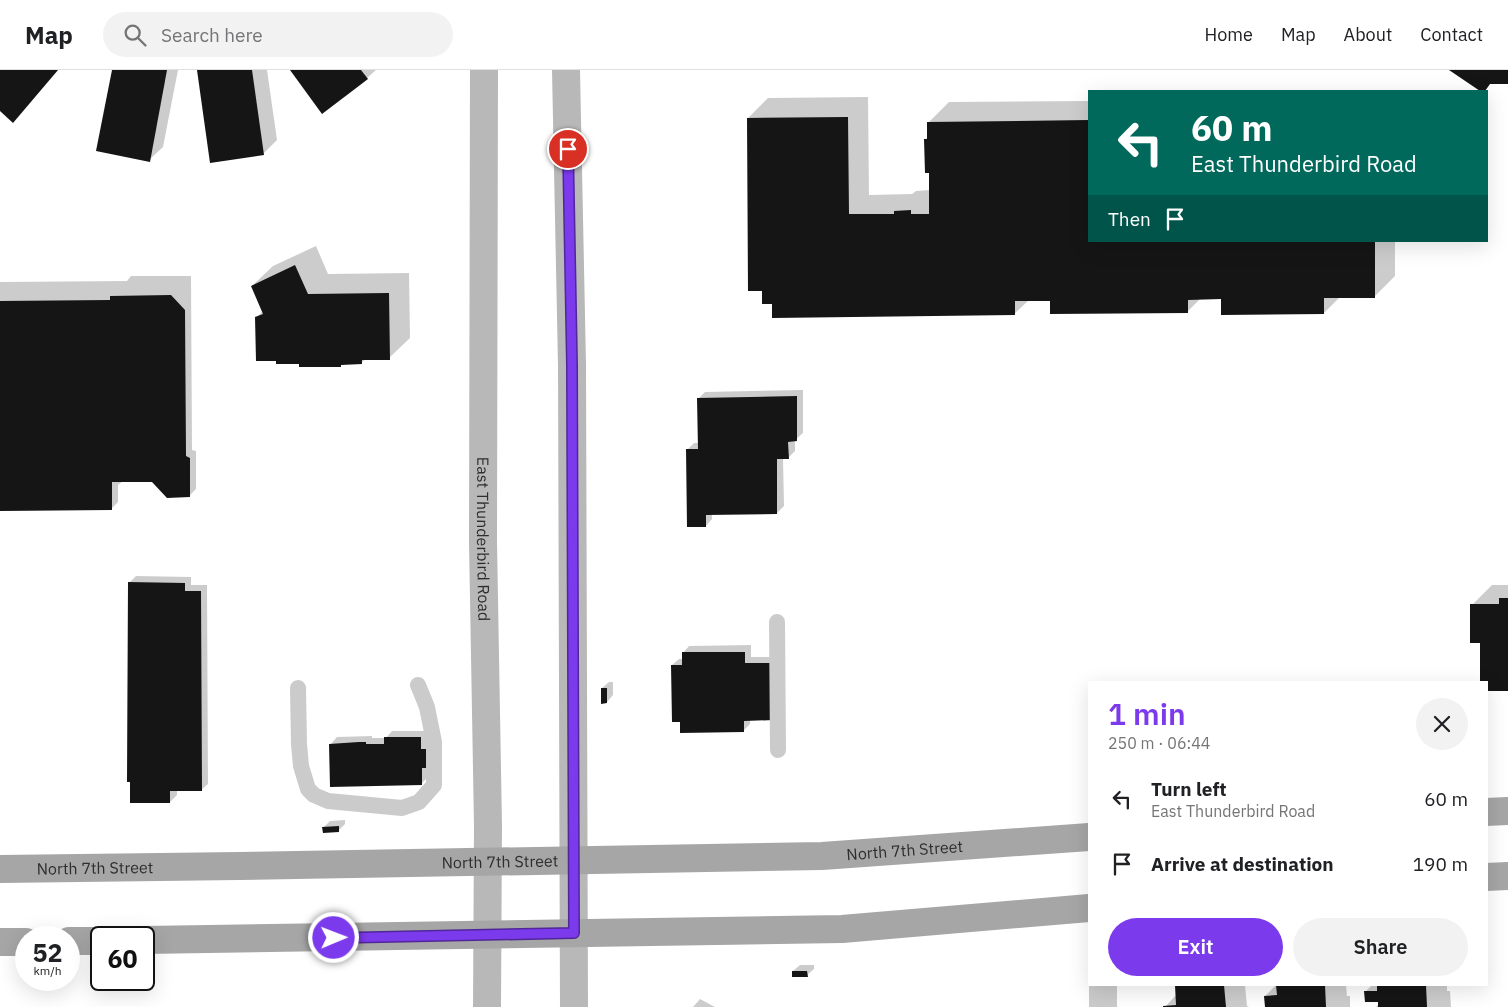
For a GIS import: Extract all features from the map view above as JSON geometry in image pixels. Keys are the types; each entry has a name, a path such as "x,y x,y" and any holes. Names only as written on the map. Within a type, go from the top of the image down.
{"main road":[{"name":"East Thunderbird Road","path":"484,70 483,542 488,861 486,1007"},
{"path":"566,70 572,365 574,1007"},
{"path":"1488,812 1508,811"},
{"name":"North 7th Street","path":"0,869 822,856 1088,837"},
{"path":"1488,877 1508,876"},
{"path":"155,940 842,929 1088,908"},
{"path":"0,942 15,942"}],"street":[{"path":"1103,986 1103,1007"}],"lane":[{"path":"778,622 778,750"},
{"path":"298,688 298,744 301,766 308,789 314,795 328,801 402,808 419,802 434,785 434,742 427,707 418,685"}],"building":[{"path":"0,70 58,70 13,123 0,111"},
{"path":"112,70 167,70 150,162 96,151"},
{"path":"197,70 252,70 264,155 210,163"},
{"path":"290,70 361,70 368,79 322,114"},
{"path":"1449,70 1508,70 1508,84 1490,84 1486,90 1479,90"},
{"path":"848,117 849,214 894,214 894,211 911,210 911,214 929,214 929,173 925,173 924,139 927,139 927,122 1088,120 1088,242 1375,242 1375,298 1324,298 1324,314 1221,315 1221,299 1188,300 1188,313 1050,314 1050,301 1015,301 1015,315 772,318 772,304 762,304 762,291 748,291 747,118"},
{"path":"295,265 308,294 389,293 390,360 362,360 362,364 341,365 341,367 299,367 299,364 276,364 276,361 256,361 255,317 263,314 251,286"},
{"path":"171,295 185,310 186,456 190,458 190,497 167,498 152,482 112,482 112,510 0,511 0,301 110,300 110,296"},
{"path":"797,396 797,441 788,442 789,459 777,459 777,514 706,515 706,527 687,527 686,449 698,449 697,398"},
{"path":"128,582 185,583 185,591 201,591 202,791 170,791 170,803 130,803 130,782 127,782"},
{"path":"1499,598 1508,598 1508,691 1488,691 1488,681 1480,681 1480,643 1470,643 1470,604 1499,604"},
{"path":"682,652 745,652 745,663 773,663 774,720 744,721 744,732 680,733 680,722 672,722 671,665 682,665"},
{"path":"601,688 607,688 607,703 601,704"},
{"path":"384,737 421,737 421,749 426,749 426,768 422,768 422,785 330,787 329,744 366,742 366,744 384,744"},
{"path":"339,826 339,832 323,833 322,827"},
{"path":"792,971 807,971 808,977 792,977"},
{"path":"1175,986 1224,986 1226,1007 1163,1007 1176,1005"},
{"path":"1276,986 1325,986 1326,1007 1265,1007 1264,996 1277,995"},
{"path":"1377,986 1426,986 1427,1007 1378,1007 1378,1002 1365,1002 1364,991 1377,991"}],"route":[{"path":"334,938 574,933 572,365 568,149"}]}
